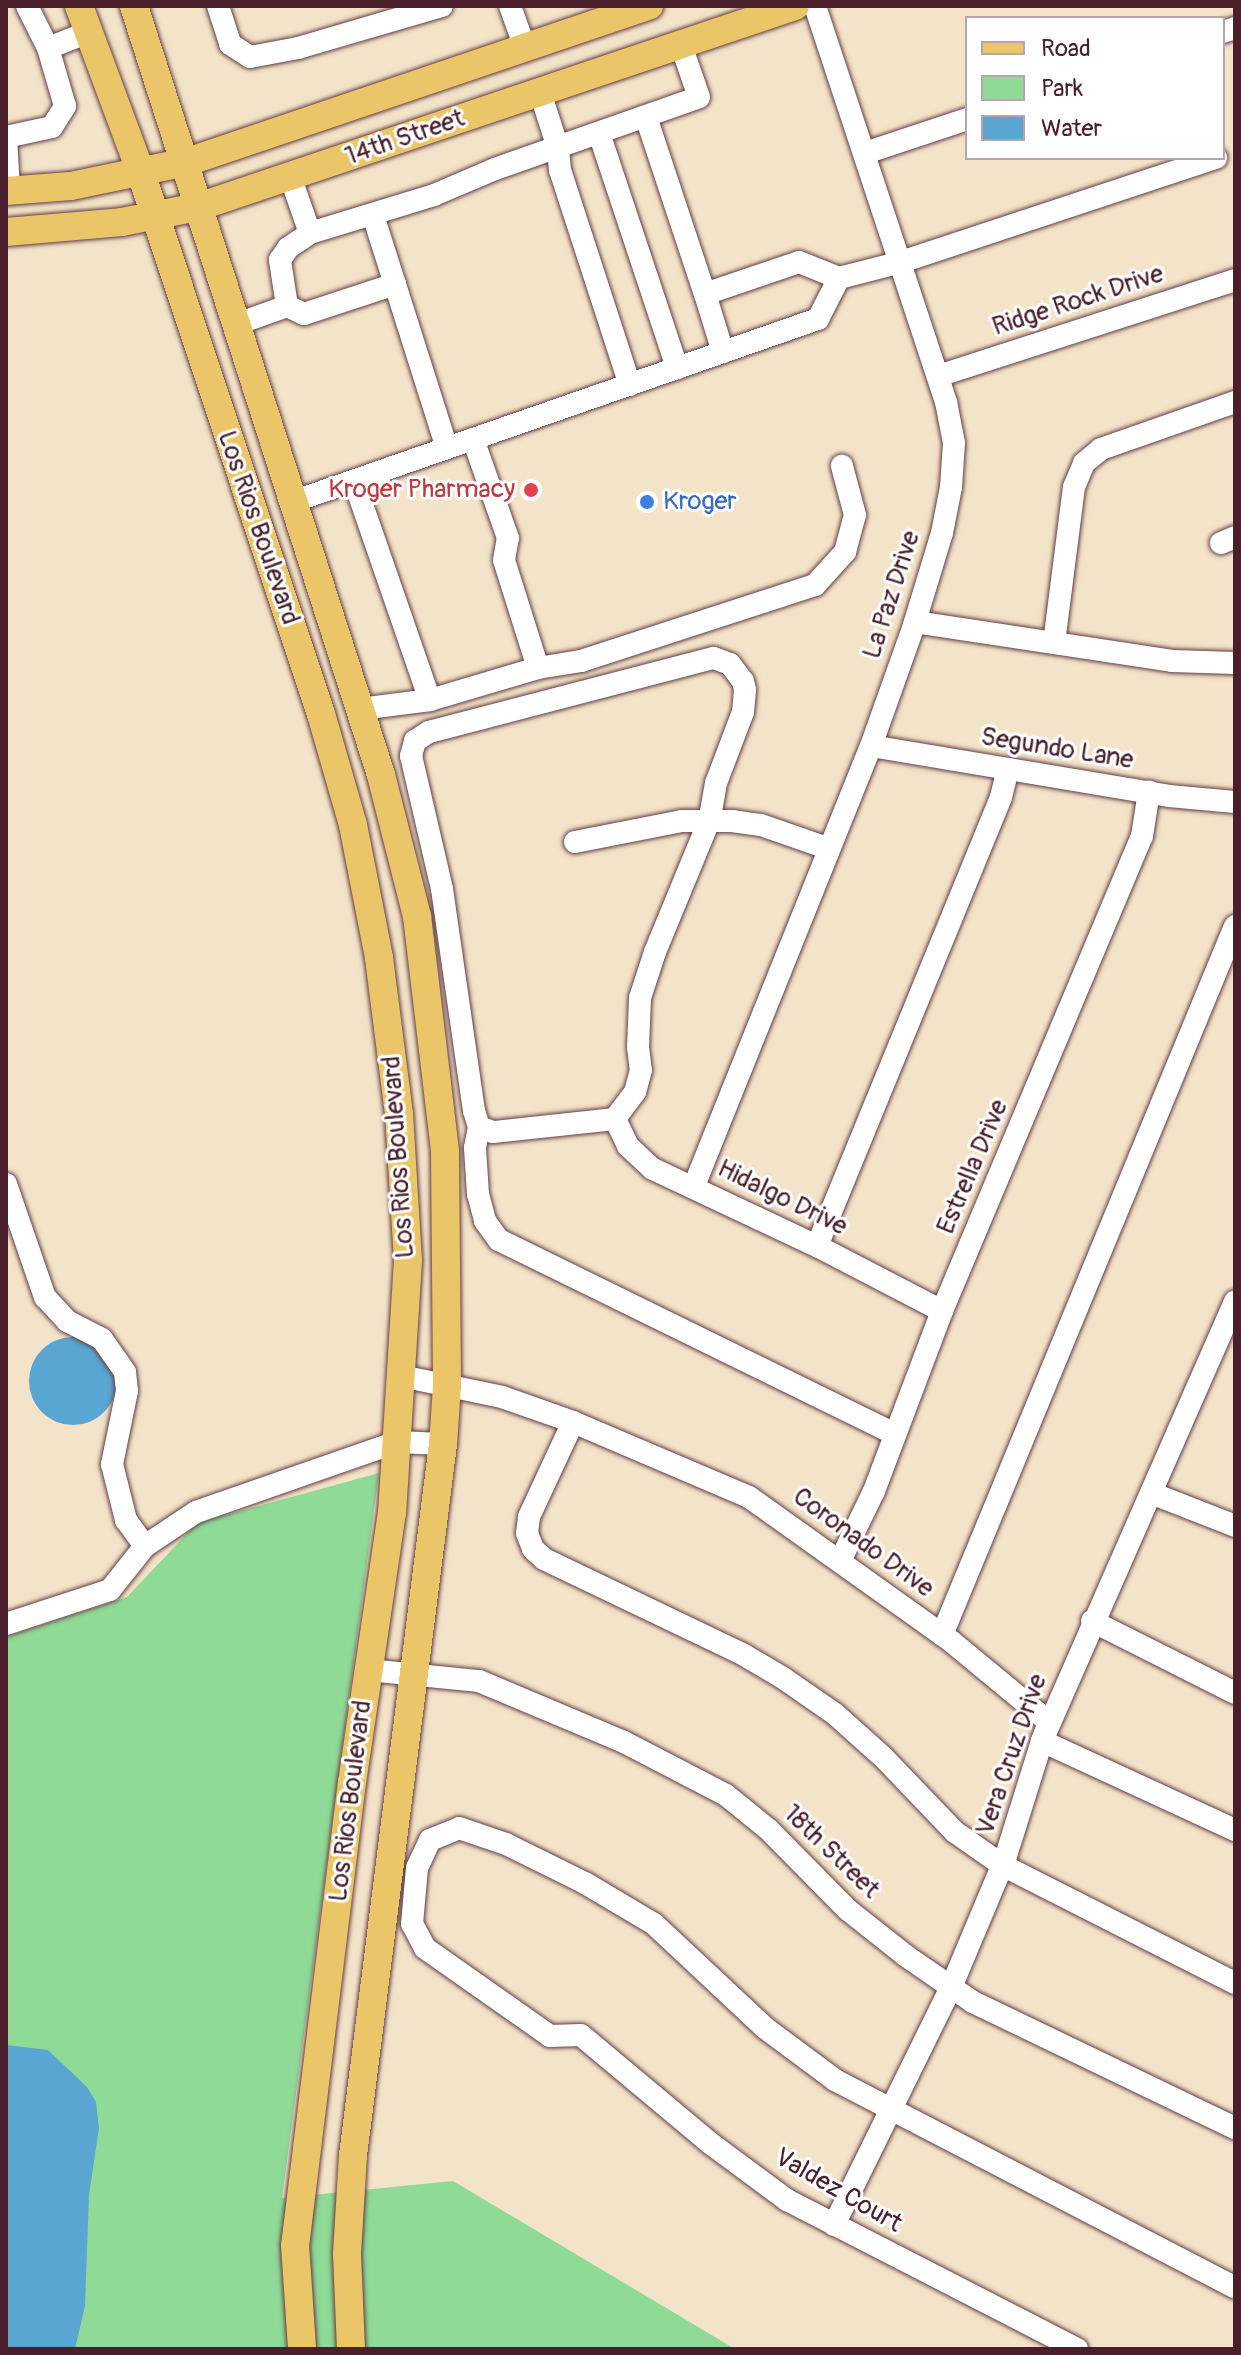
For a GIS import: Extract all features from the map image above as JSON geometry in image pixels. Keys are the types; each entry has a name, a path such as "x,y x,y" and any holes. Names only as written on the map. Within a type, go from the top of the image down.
{"main road":[{"name":"Los Rios Boulevard","path":"134,6 295,501 402,853 424,967 445,1152 447,1386 443,1444 353,2155 347,2254 351,2349"},
{"name":"14th Street","path":"8,190 71,186 187,162 649,6"},
{"name":"14th Street","path":"6,232 156,217 198,207 795,6"},
{"name":"Los Rios Boulevard","path":"84,19 156,217 321,714 353,825 379,958 399,1114 408,1260 392,1512 368,1670 295,2245 302,2349"},
{"path":"525,48 540,92"},
{"path":"254,517 295,501"},
{"path":"321,714 360,709"}],"street":[{"path":"8,190 6,137 52,127 65,106 48,48 27,6"},
{"path":"218,6 230,44 250,57 298,48 442,6"},
{"path":"510,6 525,48"},
{"name":"La Paz Drive","path":"694,1186 804,916 827,848 871,746 915,622 942,533 951,487 954,443 938,376 815,6"},
{"path":"48,48 84,19"},
{"path":"287,306 280,260 288,248 310,233 373,215 699,97 681,45"},
{"path":"540,92 558,148 560,170 630,385"},
{"path":"646,117 723,352"},
{"path":"865,153 965,120"},
{"path":"599,133 677,368"},
{"path":"705,294 799,262 839,278 898,263 1210,160"},
{"path":"290,176 310,233"},
{"path":"373,215 447,448"},
{"path":"295,501 818,319 839,278"},
{"name":"Ridge Rock Drive","path":"938,376 1235,280"},
{"path":"237,324 287,306 304,314 395,284"},
{"path":"1054,643 1074,487 1084,463 1101,449 1235,402"},
{"path":"473,439 508,538 504,560 538,668"},
{"path":"360,709 430,700 538,668 581,661 815,585 845,552 855,515 842,466"},
{"path":"354,481 430,700"},
{"path":"915,622 1172,661 1235,663"},
{"path":"479,1127 493,1132 615,1119 635,1092 641,1070 638,1047 640,998 655,952 681,897 709,821 716,783 743,712 745,690 730,664 714,658 429,732 415,741 411,756 442,889 474,1111 479,1127 475,1148 478,1194 485,1221 499,1240 895,1434"},
{"name":"Segundo Lane","path":"871,746 1149,792 1235,802"},
{"path":"817,1246 1001,797 1008,769"},
{"name":"Estrella Drive","path":"840,1561 874,1491 942,1311 1142,836 1149,792"},
{"path":"575,842 682,821 709,821 761,825 827,848"},
{"path":"942,1635 1235,926"},
{"name":"Hidalgo Drive","path":"615,1119 628,1146 653,1169 817,1246 942,1311"},
{"path":"6,1184 45,1297 67,1321 102,1339 125,1372 127,1391 112,1464 126,1520 145,1546"},
{"name":"Vera Cruz Drive","path":"834,2225 952,1985 1002,1865 1042,1741 1092,1621 1235,1301"},
{"name":"Coronado Drive","path":"401,1376 502,1397 573,1422 749,1497 942,1635 1049,1722 1042,1741"},
{"path":"573,1422 529,1517 527,1533 533,1549 556,1566 744,1655 783,1678 835,1714 883,1757 955,1832 1002,1865 1235,1983"},
{"path":"6,1624 110,1590 145,1546 196,1512 397,1442 443,1444"},
{"path":"1151,1493 1235,1526"},
{"path":"1092,1621 1235,1693"},
{"name":"18th Street","path":"368,1670 479,1681 624,1742 726,1795 769,1830 848,1910 906,1956 973,2002 1235,2128"},
{"path":"1042,1741 1235,1830"},
{"name":"Valdez Court","path":"889,2110 835,2080 765,2028 687,1953 637,1913 506,1844 459,1828 430,1840 422,1852 412,1924 425,1948 550,2036 581,2035 710,2143 787,2200 1077,2349"},
{"path":"889,2110 1235,2287"}],"green space":[{"path":"379,1473 282,2198 453,2181 735,2349 6,2349 6,1637 127,1597 197,1523"}],"water":[{"path":"73,1337 98,1344 110,1356 117,1381 110,1406 98,1418 73,1425 48,1418 36,1406 29,1381 36,1356 48,1344"},
{"path":"6,2045 48,2050 87,2087 96,2102 99,2128 89,2195 85,2306 75,2349 6,2349"}],"place":[{"name":"Kroger Pharmacy","path":"531,490"},
{"name":"Kroger","path":"647,502"}]}
